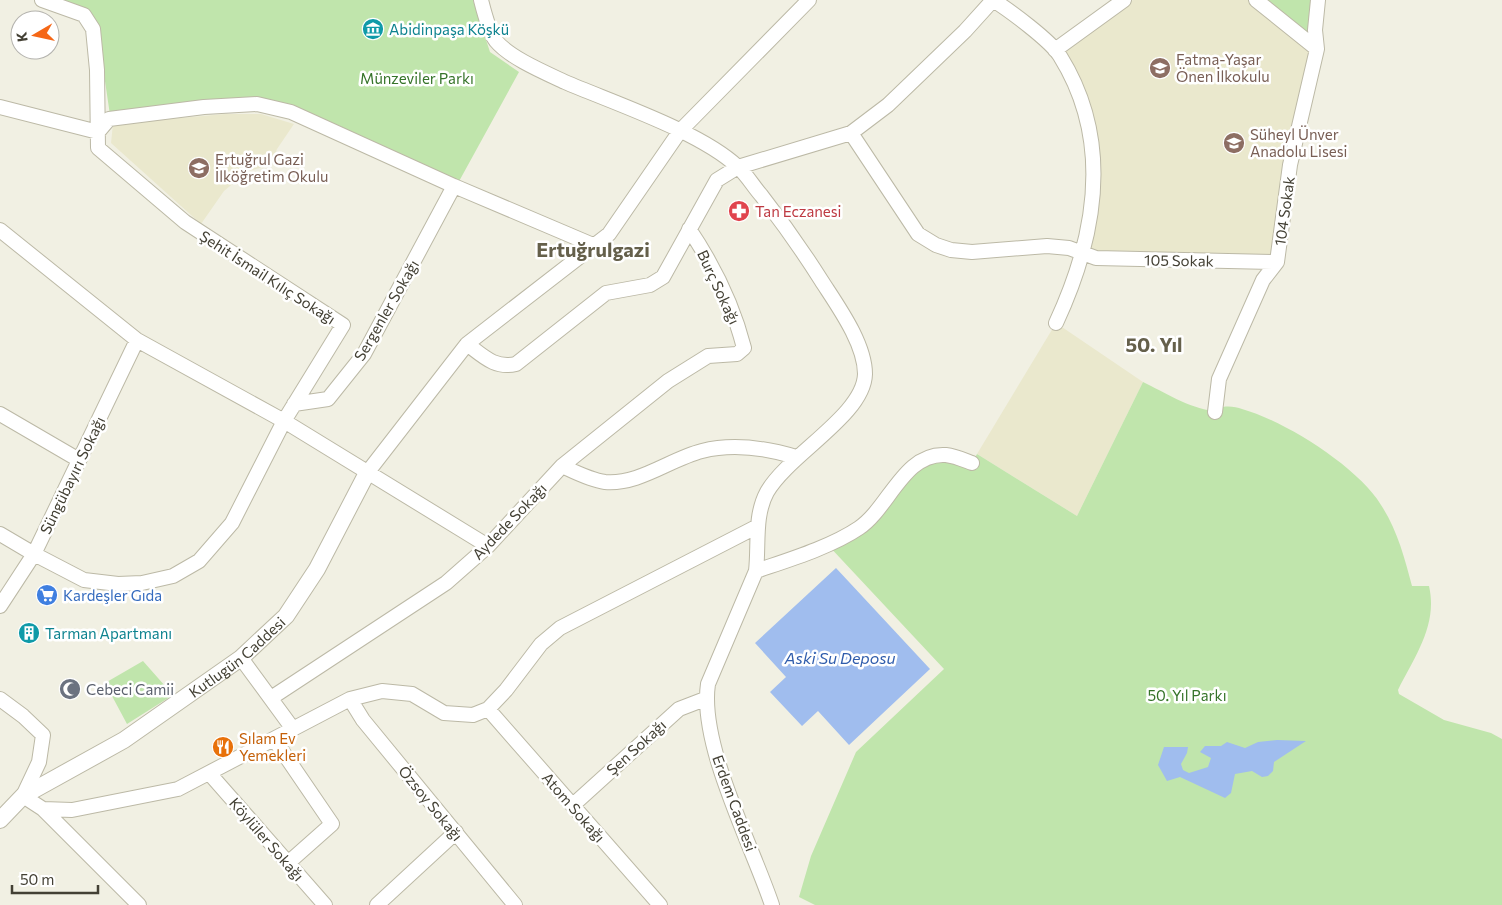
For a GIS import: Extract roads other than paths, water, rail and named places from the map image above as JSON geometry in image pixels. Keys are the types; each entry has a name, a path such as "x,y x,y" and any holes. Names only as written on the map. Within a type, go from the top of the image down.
{"street":[{"name":"Şehit İsmail Kılıç Sokağı","path":"0,534 84,580 118,584 142,583 173,576 198,561 232,523 284,421 343,324 184,222 98,148 93,29 84,15 42,0"},
{"path":"481,0 496,41 532,68 680,131 738,166 792,234 846,318 862,356 864,384 858,397 847,412 778,475 766,494 760,509 756,571 708,684 706,699"},
{"path":"367,473 467,344 609,234 680,131 808,0"},
{"path":"467,344 495,365 504,367 516,364 606,294 650,285 663,277 717,180 738,166 851,133 888,105 965,31 993,0 1016,14 1060,55 1085,108 1093,141 1094,170 1090,210 1081,254 1070,291 1056,323"},
{"path":"1055,50 1124,0"},
{"path":"1256,0 1317,49"},
{"name":"104 Sokak","path":"1215,412 1219,379 1264,280 1277,262 1290,165 1317,49 1315,30 1318,0"},
{"path":"0,107 98,132 109,119 204,107 257,104 291,112 454,186 593,245"},
{"name":"105 Sokak","path":"851,133 918,234 936,245 951,250 972,252 1048,246 1069,248 1096,258 1277,262"},
{"name":"Sergenler Sokağı","path":"294,404 328,399 364,354 454,186"},
{"name":"Burç Sokağı","path":"689,229 704,252 735,313 744,348"},
{"path":"0,230 136,340 284,421 488,546"},
{"name":"Süngübayırı Sokağı","path":"0,606 34,554 136,340"},
{"name":"Aydede Sokağı","path":"271,698 446,583 488,546 562,466 668,381 708,356 737,354 744,348"},
{"path":"0,414 79,460"},
{"path":"562,466 592,479 619,482 644,475 701,451 722,447 770,450 796,457"},
{"path":"756,571 803,554 857,530 871,520 913,465 933,456 947,455 972,463"},
{"name":"Kutlugün Caddesi","path":"0,820 23,796 124,740 241,658 286,616 317,569 367,473"},
{"path":"43,809 72,810 178,789 350,699 382,691 412,694 444,712 473,715 488,709 506,690 541,644 560,628 758,526"},
{"path":"241,658 294,729"},
{"path":"0,699 23,716 42,735 39,762 23,796 43,809 139,905"},
{"name":"Özsoy Sokağı","path":"350,699 363,720 515,905"},
{"name":"Şen Sokağı","path":"572,805 679,709 706,699"},
{"name":"Erdem Caddesi","path":"706,699 716,753 767,902"},
{"name":"Atom Sokağı","path":"488,709 660,905"},
{"path":"274,739 332,824 288,864"},
{"name":"Köylüler Sokağı","path":"209,773 325,905"},
{"path":"377,905 456,832"}],"water":[{"name":"Aski Su Deposu","path":"836,568 930,669 849,745 818,711 802,726 770,692 786,677 755,643"},
{"path":"1277,740 1306,741 1274,762 1273,771 1268,776 1262,777 1252,771 1235,774 1231,793 1225,798 1180,777 1167,781 1158,765 1164,747 1188,747 1181,764 1183,770 1189,773 1208,767 1211,758 1200,752 1205,746 1221,746 1227,742 1245,748 1258,742"}],"place":[{"name":"Abidinpaşa Köşkü","path":"373,29"},
{"name":"Fatma-Yaşar Önen İlkokulu","path":"1160,68"},
{"name":"Süheyl Ünver Anadolu Lisesi","path":"1234,143"},
{"name":"Ertuğrul Gazi İlköğretim Okulu","path":"199,168"},
{"name":"Tan Eczanesi","path":"739,211"},
{"name":"Kardeşler Gıda","path":"47,595"},
{"name":"Tarman Apartmanı","path":"29,633"},
{"name":"Cebeci Camii","path":"70,689"},
{"name":"Sılam Ev Yemekleri","path":"223,747"}],"district":[{"name":"Ertuğrulgazi","path":"593,249"},
{"name":"50. Yıl","path":"1154,344"}],"park label":[{"name":"Münzeviler Parkı","path":"417,78"},
{"name":"50. Yıl Parkı","path":"1187,695"}]}
